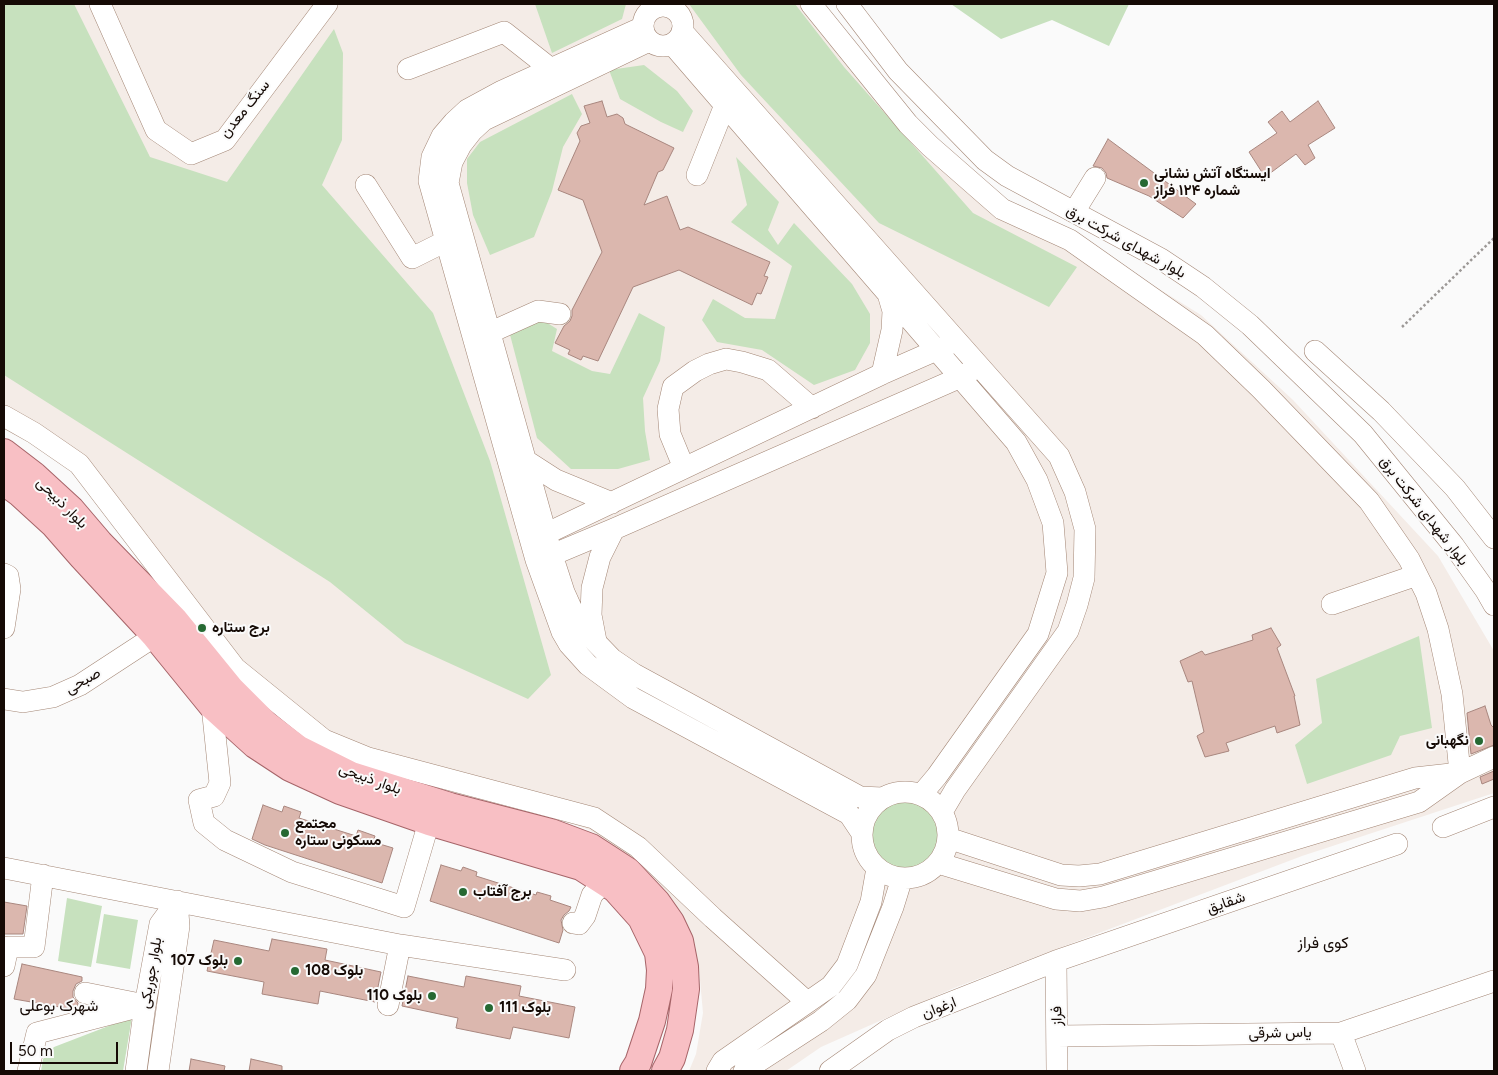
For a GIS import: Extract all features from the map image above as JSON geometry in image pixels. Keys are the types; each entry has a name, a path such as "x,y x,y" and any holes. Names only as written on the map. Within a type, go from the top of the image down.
{"main road":[{"name":"بلوار ذبیحی","path":"4,452 34,475 71,508 164,628 212,706 255,745 290,768 340,791 429,822 581,866 614,889 641,918 658,953 660,970 652,1021 638,1063 633,1071"},
{"name":"بلوار ذبیحی","path":"4,482 54,525 82,557 164,628 265,723 299,749 351,775 450,806 559,835 591,847 628,871 657,902 671,922 680,941 685,967 686,989 680,1030 669,1067"}],"street":[{"name":"سنگ معدن","path":"100,4 156,130 191,154 225,140 326,4"},
{"path":"811,4 908,124 930,146 1002,209 1070,240 1205,335 1261,389 1369,500 1409,559 1426,593 1438,629 1452,694 1460,773"},
{"name":"بلوار شهدای شرکت برق","path":"847,4 898,71 985,160 1007,176 1161,259 1203,287 1250,325 1363,434 1454,546 1494,605"},
{"path":"661,5 678,13 683,25 677,38 660,46 646,34 646,15 661,5"},
{"path":"408,69 504,32 554,76"},
{"path":"646,34 554,76 502,91 466,110 442,136 432,157 429,181 454,239 489,333 525,460 541,547 584,630 612,659 634,674 851,793 860,797 882,798"},
{"path":"677,38 725,105 1016,442 1037,480 1054,523 1057,573 1038,634 937,776 921,795"},
{"path":"677,38 958,342 1060,456 1075,492 1085,529 1084,578 1068,631 955,790 942,812"},
{"path":"697,176 725,105"},
{"path":"1074,212 1094,178"},
{"path":"366,186 412,258 454,239"},
{"path":"454,239 541,547 562,632 574,650 588,665 633,698 849,814 861,832"},
{"path":"882,374 892,330 893,311 888,294"},
{"path":"489,333 538,311 560,314"},
{"path":"541,547 612,503 882,374 958,342"},
{"path":"1315,350 1381,411 1455,488 1494,538"},
{"path":"684,468 670,434 668,409 673,387 695,371 709,364 726,359 768,370 812,408"},
{"path":"541,547 614,529 961,377 979,366"},
{"path":"4,416 34,433 79,464 236,668 324,740 368,758 594,818 638,847 713,918 807,1002"},
{"path":"525,460 556,480 612,503"},
{"path":"596,644 591,615 592,588 600,557 614,529"},
{"path":"4,574 8,576 10,589 4,628"},
{"path":"1332,604 1417,575"},
{"name":"صبحی","path":"4,699 23,702 53,698 80,685 164,628"},
{"path":"212,706 220,783 214,796 199,800 204,823 225,840 292,872 404,908 429,822"},
{"path":"938,863 1056,899 1080,901 1104,897 1419,802 1460,773 1494,757"},
{"path":"948,838 1061,875 1100,874 1415,778 1460,773"},
{"path":"908,792 921,795 933,802 942,812 947,824 948,838 945,851 938,863 928,872 916,877 902,878 888,875 877,868 868,858 862,845 861,832 864,819 871,807 882,798 894,793 908,792"},
{"path":"1443,826 1494,807"},
{"name":"شقایق","path":"1056,962 1396,844"},
{"path":"4,868 400,945 565,970"},
{"path":"717,1071 723,1061 831,986 847,965 871,902 877,868"},
{"path":"4,966 8,947 34,947 43,875"},
{"path":"744,1071 821,1021 847,1000 866,975 893,907 902,878"},
{"path":"572,923 579,924 585,916 592,895 604,882"},
{"name":"بلوار جوریکی","path":"136,1071 145,1006 160,924 176,901"},
{"name":"بلوار جوریکی","path":"158,1071 179,926 176,901"},
{"path":"388,1005 400,945"},
{"name":"فراز","path":"1056,962 1057,1071"},
{"name":"ارغوان","path":"830,1071 898,1024 1056,962"},
{"name":"یاس شرقی","path":"1057,1036 1341,1033 1494,980"},
{"path":"85,993 145,1006"},
{"path":"28,1071 37,1033 145,1006"},
{"path":"1341,1033 1355,1071"}],"path":[{"path":"1402,327 1494,238"}],"shaded area":[{"path":"4,4 821,4 905,112 1010,207 1018,204 1043,217 1201,315 1293,400 1438,556 1494,651 1494,793 1302,856 954,988 821,1047 786,1071 689,1071 696,1054 703,1013 699,969 691,935 669,895 634,860 590,830 287,724 70,470 4,423"}],"green space":[{"path":"4,4 74,4 150,157 227,182 334,29 343,53 342,140 322,185 433,313 490,461 551,675 528,699 405,643 330,582 4,375"},
{"path":"535,4 626,4 622,19 552,53"},
{"path":"689,4 795,4 844,67 973,213 1077,267 1049,307 879,223 741,75"},
{"path":"951,4 1129,4 1109,46 1052,20 1001,39"},
{"path":"644,65 677,91 693,111 683,132 620,99 609,70"},
{"path":"572,94 582,114 563,147 552,191 534,237 490,255 473,215 467,183 467,159 480,142"},
{"path":"736,157 779,202 768,230 778,245 794,223 852,284 870,314 870,343 855,370 814,385 762,350 717,342 702,320 713,299 745,318 775,319 792,266 731,222 747,205"},
{"path":"639,313 665,327 660,361 643,398 645,431 650,460 618,469 571,469 537,438 508,327 541,319 557,329 552,351 592,371 610,374"},
{"path":"1419,636 1432,728 1400,736 1391,755 1307,784 1295,745 1322,723 1316,679"},
{"path":"899,800 913,800 926,806 935,815 941,828 939,848 931,860 913,870 899,870 886,864 877,855 871,842 871,828 877,815 886,806"},
{"path":"67,898 102,906 91,967 58,961"},
{"path":"104,914 138,920 130,969 96,963"},
{"path":"132,1017 123,1071 41,1071 43,1059 54,1047"}],"building":[{"path":"602,101 607,117 617,114 623,118 625,124 674,148 663,170 658,172 644,205 667,196 680,230 688,227 770,262 764,276 768,277 761,294 757,293 752,305 679,270 633,287 598,361 583,356 581,360 568,354 570,350 555,343 564,326 570,321 572,310 602,252 583,200 558,190 580,141 577,133 581,126 590,123 584,106"},
{"path":"1318,101 1335,128 1308,145 1315,158 1305,165 1296,154 1265,177 1249,152 1277,133 1268,122 1282,111 1290,122"},
{"name":"ایستگاه آتش نشانی شماره ۱۲۴ فراز","path":"1108,139 1196,204 1183,218 1149,196 1107,178 1102,168 1093,166"},
{"path":"1271,628 1281,645 1277,648 1295,696 1300,725 1277,733 1275,726 1226,743 1229,751 1205,757 1197,736 1204,732 1192,681 1188,682 1180,661 1202,651 1205,655 1253,640 1252,635"},
{"path":"1485,706 1491,725 1494,728 1494,745 1471,754 1467,713"},
{"path":"1494,771 1494,779 1482,784 1480,777"},
{"path":"263,805 282,812 284,806 301,812 299,818 356,836 358,830 375,836 373,842 393,848 382,883 265,845 252,839"},
{"path":"441,865 461,871 463,867 477,872 476,876 536,895 537,892 551,896 550,900 571,907 561,920 563,930 559,943 430,901"},
{"path":"4,902 27,906 23,934 4,934"},
{"path":"272,939 327,949 325,960 381,972 375,1002 320,991 318,1004 262,994 264,982 207,971 214,940 269,951"},
{"path":"22,964 82,977 82,981 76,984 73,991 73,997 78,1003 77,1010 14,999"},
{"path":"408,976 464,987 466,976 521,986 519,996 575,1007 569,1038 513,1027 510,1039 456,1028 458,1018 402,1006"},
{"path":"191,1059 225,1066 224,1071 189,1071"},
{"path":"251,1059 282,1066 282,1071 249,1071"}],"place":[{"name":"ایستگاه آتش نشانی شماره ۱۲۴ فراز","path":"1144,183"},
{"name":"برج ستاره","path":"202,628"},
{"name":"نگهبانی","path":"1479,741"},
{"name":"مجتمع مسکونی ستاره","path":"285,833"},
{"name":"برج آفتاب","path":"463,892"},
{"name":"بلوک 107","path":"238,961"},
{"name":"بلوک 108","path":"295,971"},
{"name":"بلوک 110","path":"432,996"},
{"name":"بلوک 111","path":"489,1008"}],"district":[{"name":"کوی فراز","path":"1323,943"},
{"name":"شهرک بوعلی","path":"59,1006"}]}
